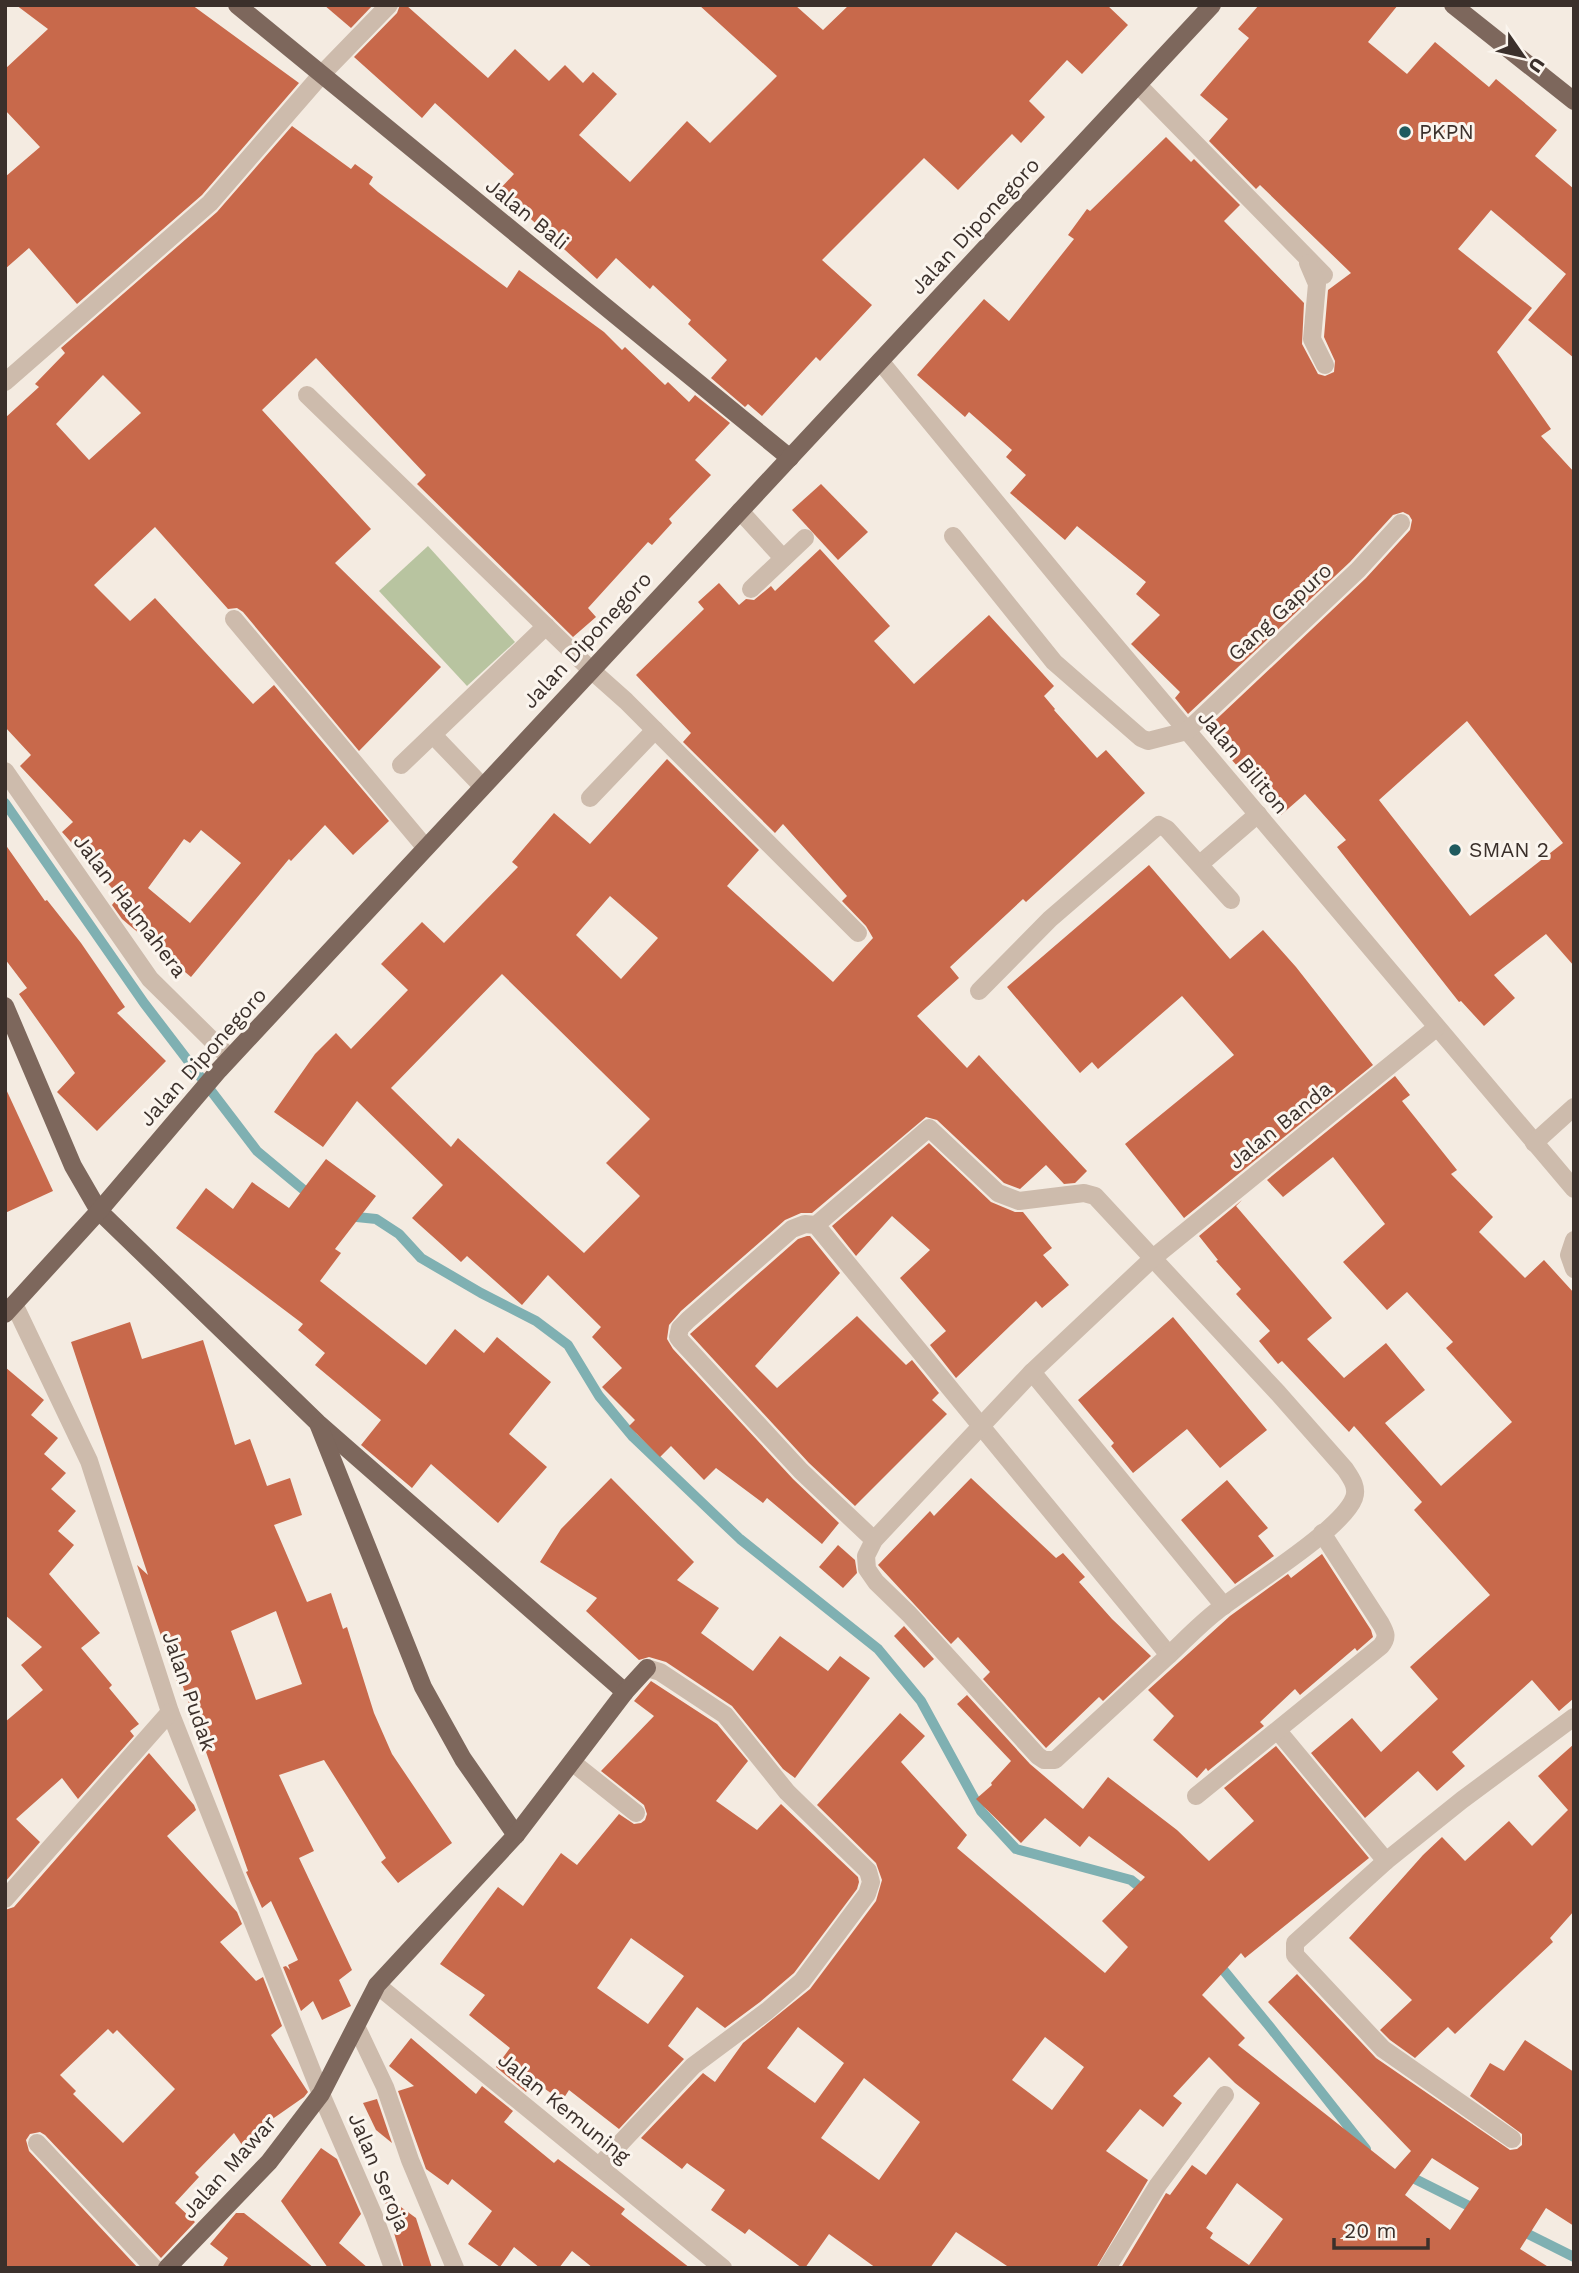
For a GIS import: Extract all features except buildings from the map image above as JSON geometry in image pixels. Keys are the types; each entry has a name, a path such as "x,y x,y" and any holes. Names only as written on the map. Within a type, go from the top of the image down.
{"main road":[{"name":"Jalan Bali","path":"237,5 790,458"},
{"name":"Jalan Diponegoro","path":"10,1309 99,1211 225,1064 1212,5"},
{"path":"1453,5 1572,97"},
{"path":"5,1006 73,1166 99,1211 318,1423 625,1692"},
{"path":"318,1423 423,1687 463,1759 516,1835"},
{"name":"Jalan Mawar","path":"167,2268 269,2162 321,2094 377,1984 516,1835 625,1692 647,1668"}],"street":[{"path":"5,382 211,202 322,74 389,5"},
{"path":"1139,86 1324,275"},
{"path":"1306,256 1317,284 1312,339 1325,365"},
{"name":"Jalan Biliton","path":"880,361 1187,731 1574,1189"},
{"path":"307,395 655,730 858,933"},
{"path":"740,511 783,558"},
{"name":"Gang Gapuro","path":"1187,731 1358,570 1401,523"},
{"path":"953,536 1054,662 1141,738 1148,741 1187,731"},
{"path":"751,589 805,538"},
{"path":"234,619 425,848"},
{"path":"401,765 546,626"},
{"path":"590,798 655,730"},
{"path":"433,735 482,786"},
{"name":"Jalan Halmahera","path":"5,771 150,979 225,1064"},
{"path":"1200,864 1258,814"},
{"path":"979,991 1050,919 1159,825 1167,829 1231,900"},
{"name":"Jalan Banda","path":"874,1540 1032,1371 1153,1258 1437,1028"},
{"path":"1534,1143 1574,1107"},
{"path":"816,1225 929,1128 998,1193 1018,1201 1084,1193 1095,1196 1278,1393 1354,1483 1355,1496 1347,1510 1322,1533 1224,1606 1055,1760 1044,1760 876,1582 867,1569 866,1556 874,1540 801,1471 678,1337 680,1328 792,1229 805,1224 816,1225 1169,1655"},
{"path":"1574,1240 1569,1255 1574,1269"},
{"name":"Jalan Pudak","path":"10,1309 89,1461 170,1712 321,2094"},
{"path":"1032,1371 1224,1606"},
{"path":"1196,1796 1381,1646 1387,1636 1322,1533"},
{"path":"598,2166 693,2066 767,2011 802,1981 867,1894 871,1882 868,1871 787,1792 725,1715 660,1672 647,1668"},
{"path":"5,1899 170,1712"},
{"path":"1512,2138 1383,2049 1295,1955 1296,1943 1386,1861 1472,1792 1574,1717"},
{"path":"1278,1731 1386,1861"},
{"path":"572,1762 636,1814"},
{"name":"Jalan Kemuning","path":"377,1984 723,2268"},
{"path":"356,2025 384,2087 454,2268"},
{"name":"Jalan Seroja","path":"321,2094 374,2216 393,2268"},
{"path":"1107,2268 1158,2185 1225,2095"},
{"path":"37,2143 154,2268"}],"green space":[{"path":"428,546 515,642 467,686 379,591"}],"waterway":[{"path":"5,803 144,1003 257,1151 311,1196"},
{"path":"347,1216 376,1219 399,1234 421,1258 536,1321 568,1345 599,1396 633,1437 740,1539 878,1649 921,1701 981,1811 1016,1849 1131,1880 1146,1892"},
{"path":"1216,1961 1366,2149"},
{"path":"1405,2174 1479,2211"},
{"path":"1518,2229 1574,2257"}],"place":[{"name":"PKPN","path":"1405,132"},
{"name":"SMAN 2","path":"1455,850"}]}
